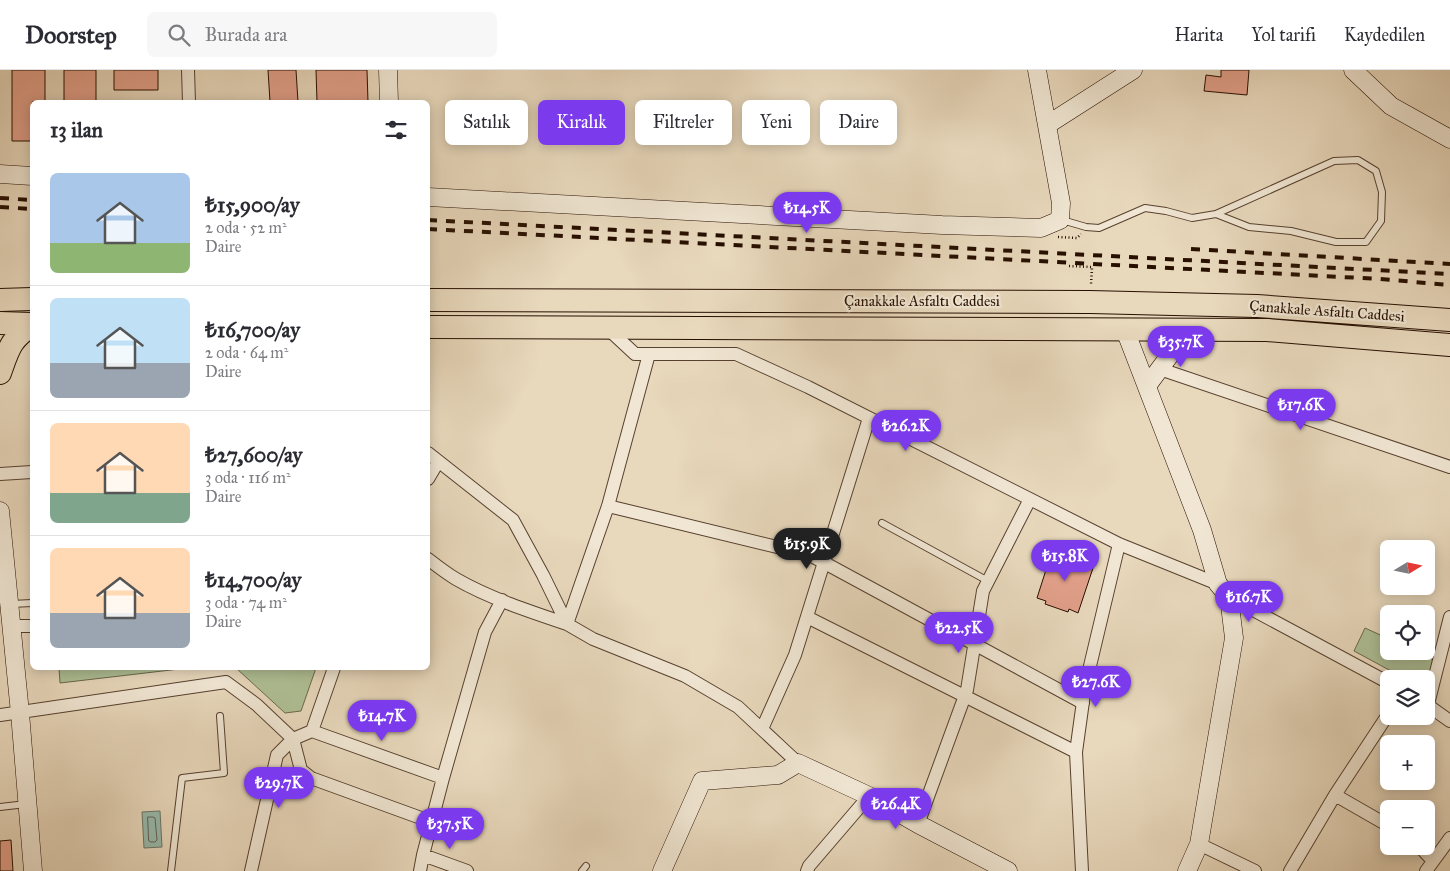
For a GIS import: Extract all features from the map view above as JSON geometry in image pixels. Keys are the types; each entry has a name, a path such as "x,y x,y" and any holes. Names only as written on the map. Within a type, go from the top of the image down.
{"highway":[{"path":"0,300 30,299"},
{"name":"Çanakkale Asfaltı Caddesi","path":"430,300 1090,302 1257,306 1450,320"},
{"path":"1,323 30,324"},
{"path":"0,373 11,344 30,326"},
{"path":"430,327 1267,330 1450,345"}],"street":[{"path":"188,70 188,100"},
{"path":"388,70 389,100"},
{"path":"430,197 942,226 1041,228 1060,220 1062,203 1037,70"},
{"path":"1048,125 1133,70"},
{"path":"1353,70 1391,106 1450,138"},
{"path":"0,174 30,176"},
{"path":"0,355 1,323"},
{"path":"607,328 635,354 736,354 869,418 1119,544 1223,591 1380,678"},
{"path":"1124,330 1202,530 1223,591 1234,638 1199,844 1186,871"},
{"path":"1147,386 1181,340 1196,330"},
{"path":"567,624 608,506 649,354"},
{"path":"1160,369 1450,467"},
{"path":"762,729 795,655 869,418"},
{"path":"430,456 513,520 567,624"},
{"path":"430,475 438,462"},
{"path":"0,474 30,472"},
{"path":"918,824 965,696 984,591 1030,498"},
{"path":"608,506 810,555 1083,703"},
{"path":"0,511 3,566 10,604 33,871"},
{"path":"1082,871 1076,752 1085,687 1119,544"},
{"path":"430,560 456,579 502,600 567,624 593,638 685,676 738,707 798,763 869,796 1008,871"},
{"path":"420,871 443,778 485,632 502,600"},
{"path":"807,617 1076,752"},
{"path":"1435,674 1450,617"},
{"path":"12,626 30,626"},
{"path":"312,731 333,670"},
{"path":"0,715 226,682 257,704 293,739 301,770 311,778 432,822"},
{"path":"1435,710 1450,721"},
{"path":"1290,871 1334,795 1381,725"},
{"path":"252,871 277,754 293,739 312,731 443,778"},
{"path":"662,871 702,781 778,775 798,763"},
{"path":"1334,795 1380,821"},
{"path":"807,871 809,866 869,796"},
{"path":"1424,855 1430,866 1450,838"},
{"path":"1199,844 1255,871"},
{"path":"423,854 467,871"}],"lane":[{"path":"1060,220 1086,227 1099,228 1144,208 1166,211 1192,218 1216,214 1334,161 1358,160 1376,171 1382,192 1381,221 1366,242 1336,242 1291,231 1249,227 1216,214"},
{"path":"1417,318 1450,316"},
{"path":"882,523 988,581"},
{"path":"10,604 30,602"},
{"path":"171,871 182,778 224,773 220,716"},
{"path":"0,807 27,803"}],"path":[{"path":"1054,237 1077,238"},
{"path":"1069,266 1092,267 1091,294"}],"shaded area":[{"path":"1365,628 1380,635 1380,660 1434,660 1431,670 1389,670 1354,651"},
{"path":"59,670 171,670 60,683"},
{"path":"238,670 315,670 301,711 285,713"}],"water":[{"path":"160,811 162,847 144,848 142,812"}],"building":[{"path":"12,70 45,70 45,100 30,100 30,141 12,141"},
{"path":"64,70 96,70 96,100 64,100"},
{"path":"114,70 158,70 158,90 114,90"},
{"path":"268,70 296,70 298,100 270,100"},
{"path":"316,70 367,70 368,100 317,100"},
{"path":"1221,70 1249,70 1247,95 1204,91 1206,75 1221,77"},
{"path":"1052,551 1061,554 1062,551 1086,559 1085,562 1094,565 1078,613 1069,609 1068,612 1045,604 1046,601 1037,598"},
{"path":"11,840 13,871 0,871 0,841"}],"railway":[{"path":"0,198 30,200"},
{"path":"0,207 30,209"},
{"path":"430,220 1450,274"},
{"path":"430,229 1380,279 1450,285"},
{"path":"1191,249 1450,264"}]}
